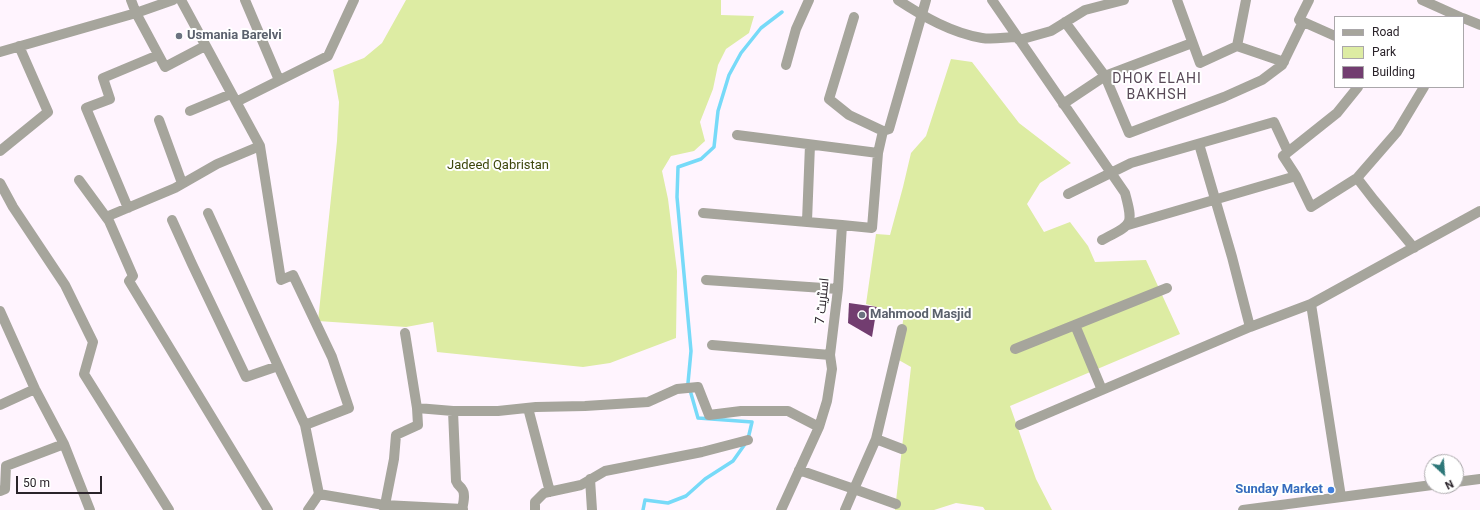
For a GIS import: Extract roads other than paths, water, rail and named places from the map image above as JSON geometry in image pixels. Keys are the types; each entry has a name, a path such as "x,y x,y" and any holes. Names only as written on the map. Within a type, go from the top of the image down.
{"street":[{"path":"131,0 136,13 165,67 206,46"},
{"path":"0,50 136,13 173,0"},
{"path":"181,0 260,146 281,280 293,275 332,357 348,408 305,425"},
{"path":"245,0 279,80"},
{"path":"190,111 234,98 279,80 328,56 354,0"},
{"path":"786,65 796,29 809,0"},
{"path":"898,0 921,15 951,29 984,39 1018,38 1051,31 1085,10 1124,0"},
{"path":"854,17 829,99 849,115 883,131 889,129 926,0"},
{"path":"992,0 1125,193 1130,215 1128,225"},
{"path":"1177,0 1200,63 1237,46 1284,62"},
{"path":"1237,46 1246,0"},
{"path":"1309,0 1299,20 1334,36"},
{"path":"1422,0 1458,16"},
{"path":"1464,18 1480,25"},
{"path":"1066,22 1105,76 1129,133 1224,97 1262,80 1282,65 1303,22"},
{"path":"1063,104 1105,76 1192,43"},
{"path":"0,151 48,112 19,46"},
{"path":"128,208 86,108 110,99 103,78 158,55"},
{"path":"1357,88 1337,113 1283,156 1296,176 1311,207 1357,178 1397,132 1421,88"},
{"path":"159,120 182,183"},
{"path":"1068,194 1131,163 1274,122 1288,152"},
{"path":"703,213 807,221 872,228 878,153 883,131"},
{"path":"737,135 878,153"},
{"path":"1199,144 1232,257 1250,327"},
{"path":"807,221 810,145"},
{"path":"106,217 182,183 217,164 260,146"},
{"path":"1102,240 1128,225 1296,176"},
{"path":"1357,178 1414,248"},
{"path":"79,180 106,217 133,276 129,281 268,510"},
{"path":"0,183 13,207 66,284 92,342 84,374 169,510"},
{"path":"1020,425 1250,327 1311,304 1480,211"},
{"path":"208,214 305,425 319,494 308,510"},
{"path":"172,220 246,377 278,366"},
{"name":"اسٹریٹ 7","path":"781,510 819,427 828,393 832,370 830,355 838,289 842,225"},
{"path":"706,280 838,289"},
{"path":"1016,349 1167,288"},
{"path":"1311,304 1341,497"},
{"path":"0,311 35,389 64,444 90,510"},
{"path":"1075,325 1102,390"},
{"path":"845,510 876,439 902,329"},
{"path":"384,507 394,459 395,437 398,433 418,424 417,408 405,333"},
{"path":"712,345 830,355"},
{"path":"417,408 453,411 498,412 528,408 648,402 677,389 698,387 701,390 709,415 741,411 788,411 819,427"},
{"path":"0,405 35,389"},
{"path":"528,408 550,492"},
{"path":"319,494 384,507 463,510 464,493 456,481 453,411"},
{"path":"876,439 902,449"},
{"path":"535,510 535,502 544,493 580,485 606,471 702,452 748,440"},
{"path":"0,491 5,489 6,466 64,444"},
{"path":"799,470 896,504"},
{"path":"590,479 592,510"},
{"path":"1464,481 1480,479"},
{"path":"1249,510 1424,486"}],"waterway":[{"path":"748,439 752,422 698,418 688,383 691,351 677,197 678,167 701,159 714,147 718,111 729,75 741,53 761,28 782,12"},
{"path":"643,510 645,500 668,503 686,496 705,479 733,461 745,444"}],"place":[{"name":"Usmania Barelvi","path":"179,36"},
{"name":"Mahmood Masjid","path":"862,315"},
{"name":"Sunday Market","path":"1331,490"}],"district":[{"name":"DHOK ELAHI BAKHSH","path":"1157,88"}],"park label":[{"name":"Jadeed Qabristan","path":"498,166"}]}
